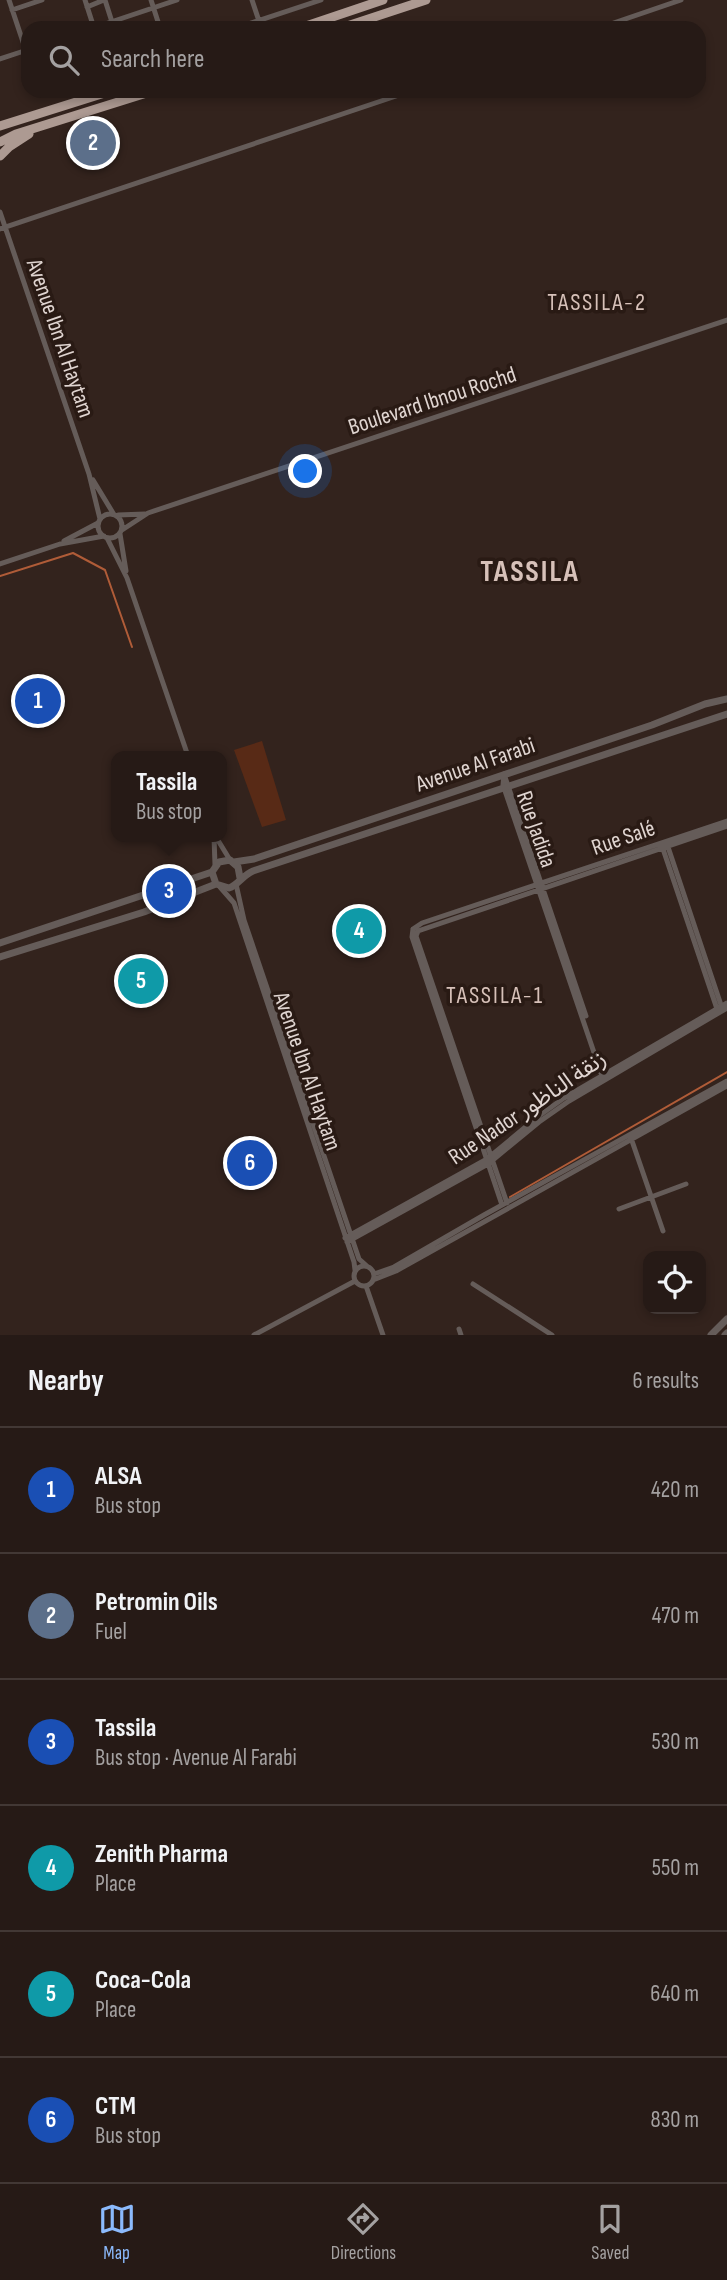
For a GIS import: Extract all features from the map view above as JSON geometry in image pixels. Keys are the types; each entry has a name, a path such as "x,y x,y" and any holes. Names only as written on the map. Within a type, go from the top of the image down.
{"highway":[{"path":"321,21 383,0"},
{"path":"362,21 426,0"},
{"path":"3,124 88,98"},
{"path":"0,142 16,134 131,98"},
{"path":"0,156 38,128"}],"street":[{"path":"9,0 21,35"},
{"path":"12,10 42,0"},
{"path":"85,0 91,21"},
{"path":"87,7 104,0 112,21"},
{"path":"151,0 158,21"},
{"path":"115,21 177,0"},
{"path":"252,0 259,20"},
{"path":"256,21 302,3 321,0"},
{"path":"620,21 681,0"},
{"path":"1,58 21,53"},
{"path":"3,229 390,98"},
{"name":"Avenue Ibn Al Haytam","path":"0,212 3,229 89,474 99,521"},
{"name":"Boulevard Ibnou Rochd","path":"116,514 148,513 727,320"},
{"name":"Avenue Ibn Al Haytam","path":"89,474 116,514"},
{"name":"Boulevard Ibnou Rochd","path":"121,532 148,513"},
{"path":"60,544 106,514 116,514 122,522 127,578"},
{"path":"99,521 99,531 106,537 127,578 186,751"},
{"path":"0,564 60,544 113,538 121,532"},
{"name":"Avenue Al Farabi","path":"232,861 247,861 652,725 705,704 727,699"},
{"name":"Avenue Al Farabi","path":"238,881 261,869 727,714"},
{"name":"Rue Jadida","path":"504,774 604,1078"},
{"name":"Rue Salé","path":"490,1160 412,937 416,930 422,923 727,824"},
{"path":"215,842 214,869 218,886"},
{"path":"0,957 218,886 229,888 238,881 239,868 219,842"},
{"path":"664,844 722,1008"},
{"path":"0,943 214,869 222,860 232,861"},
{"name":"Avenue Ibn Al Haytam","path":"238,881 244,920 349,1238 359,1260 368,1266"},
{"name":"Avenue Ibn Al Haytam","path":"218,886 234,903 312,1128"},
{"name":"Rue Nador زنقة الناظور","path":"349,1238 490,1160 553,1105 722,1008"},
{"path":"366,1286 373,1277 394,1268 727,1084"},
{"path":"630,1137 663,1231"},
{"path":"490,1160 505,1206"},
{"path":"619,1209 686,1184"},
{"name":"Avenue Ibn Al Haytam","path":"349,1238 355,1270"},
{"path":"366,1286 359,1285 355,1280 355,1270 368,1266 373,1277"},
{"path":"259,1334 355,1280"},
{"path":"473,1284 552,1335"},
{"path":"366,1286 383,1335"},
{"path":"711,1335 727,1319"}],"shaded area":[{"path":"262,741 286,820 262,827 234,750"}],"waterway":[{"path":"0,576 73,553 105,570 132,647"},
{"path":"510,1197 727,1072"}],"place":[{"name":"Petromin Oils","path":"93,143"},
{"name":"ALSA","path":"38,701"},
{"name":"Tassila","path":"169,891"},
{"name":"Zenith Pharma","path":"359,931"},
{"name":"Coca-Cola","path":"141,981"},
{"name":"CTM","path":"250,1163"}],"district":[{"name":"TASSILA-2","path":"597,302"},
{"name":"TASSILA","path":"530,571"},
{"name":"TASSILA-1","path":"495,995"}]}
